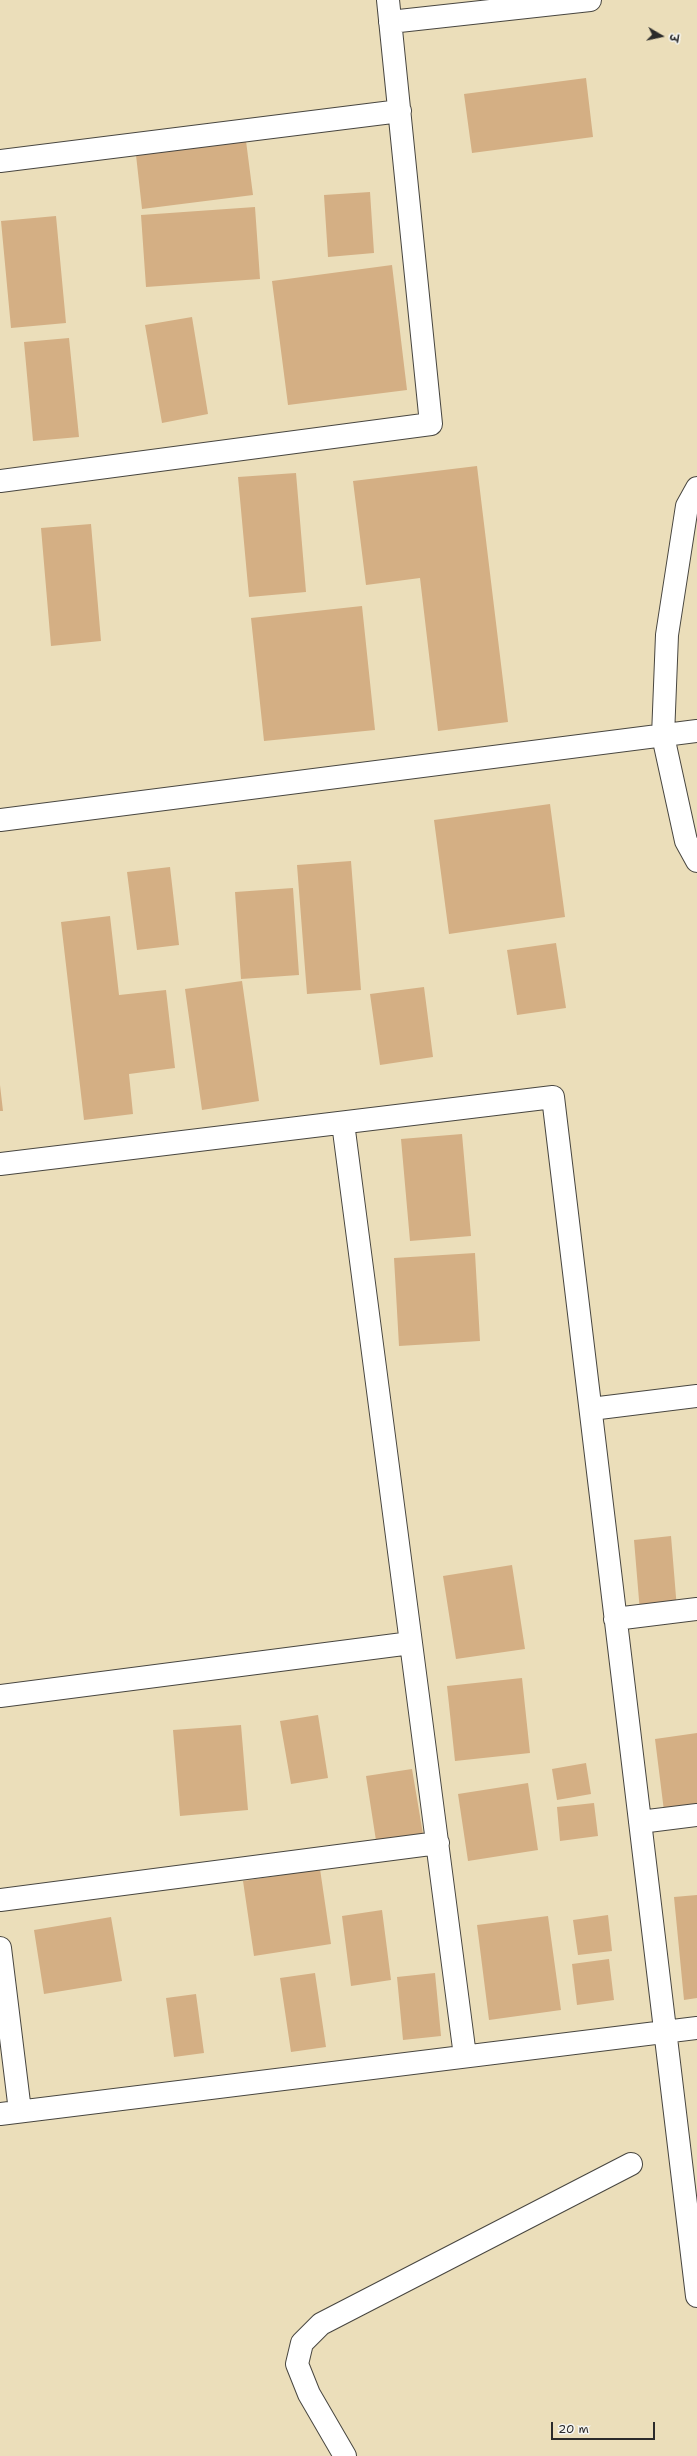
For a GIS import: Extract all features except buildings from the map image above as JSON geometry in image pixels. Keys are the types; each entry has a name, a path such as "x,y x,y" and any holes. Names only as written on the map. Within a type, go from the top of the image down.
{"street":[{"path":"0,481 431,424 388,0"},
{"path":"390,22 590,0"},
{"path":"0,161 400,111"},
{"path":"697,488 687,506 667,635 663,736 686,841 697,861"},
{"path":"0,820 697,731"},
{"path":"0,1164 553,1097 697,2296"},
{"path":"343,1122 465,2056"},
{"path":"590,1409 697,1396"},
{"path":"615,1619 697,1609"},
{"path":"0,1696 411,1643"},
{"path":"640,1822 697,1815"},
{"path":"0,1900 438,1843"},
{"path":"0,1948 10,2112 697,2028"},
{"path":"346,2456 309,2394 297,2364 302,2343 321,2324 630,2164"}]}
